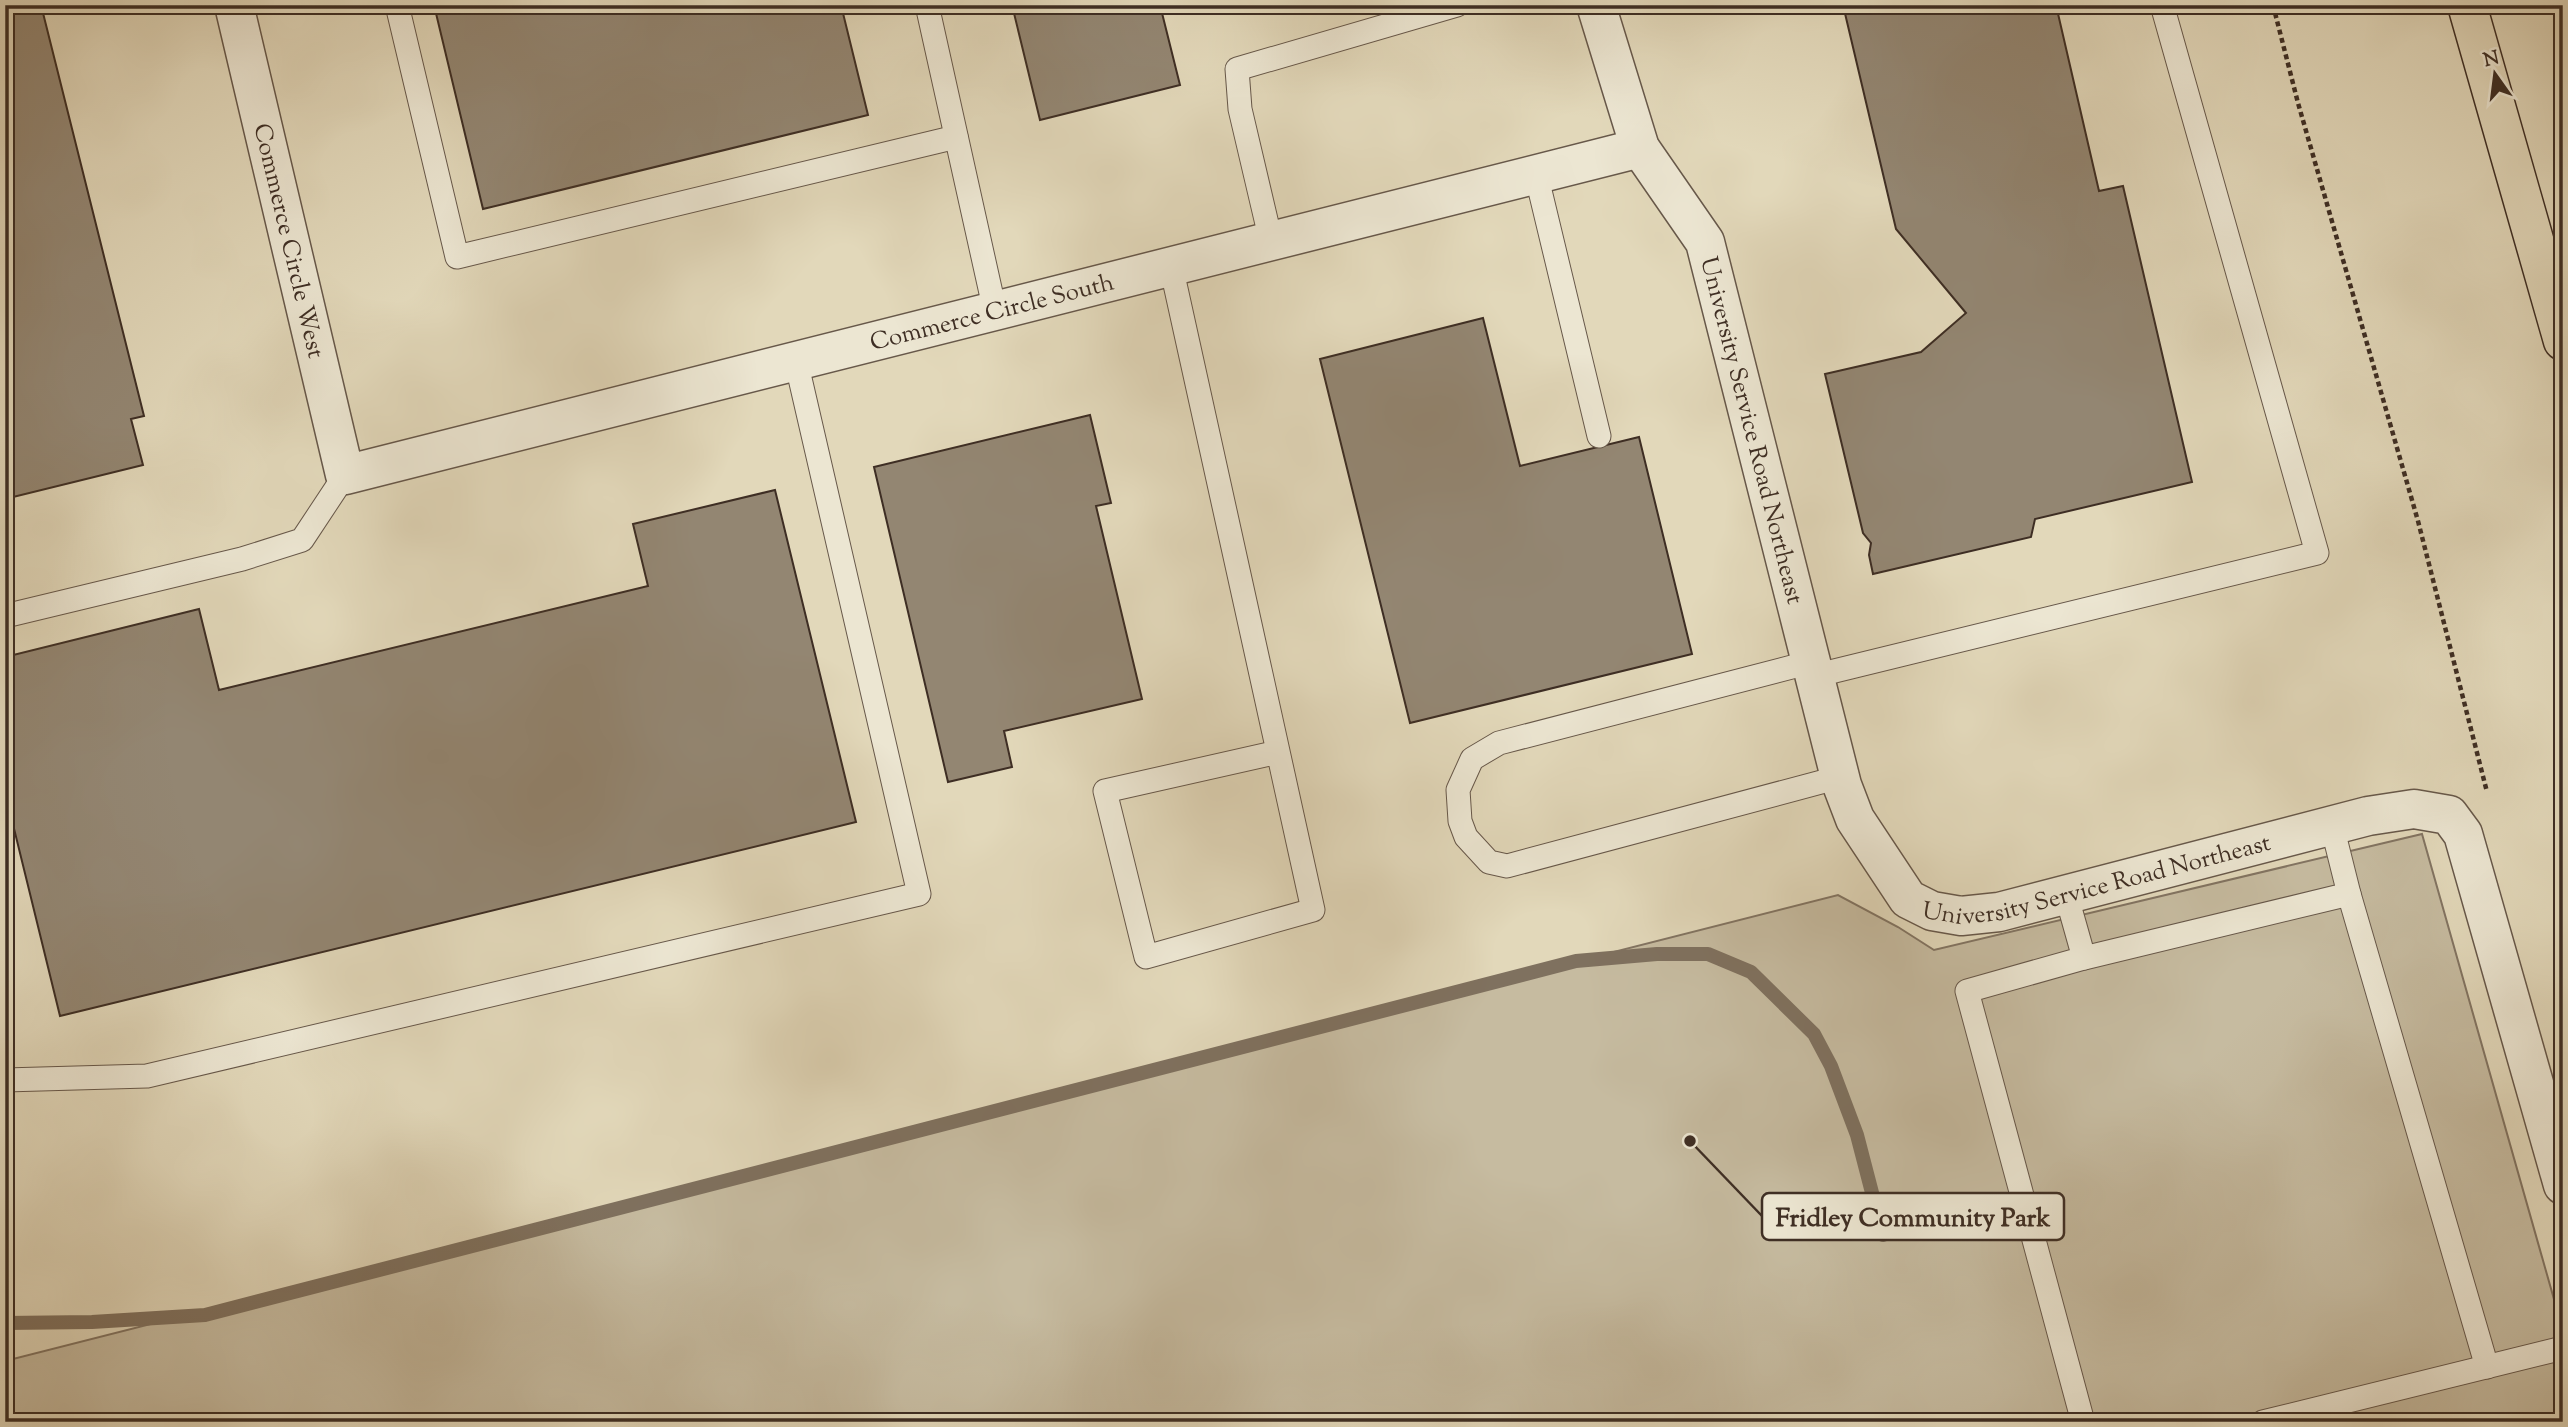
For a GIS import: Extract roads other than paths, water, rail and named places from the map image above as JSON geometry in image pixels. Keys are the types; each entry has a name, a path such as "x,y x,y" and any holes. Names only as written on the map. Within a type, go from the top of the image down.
{"main road":[{"path":"2468,5 2563,341"}],"street":[{"name":"Commerce Circle West","path":"233,5 345,475"},
{"name":"University Service Road Northeast","path":"1597,5 1640,148 1705,242 1840,777 1855,818 1908,899 1931,911 1961,916 1999,912 2368,816 2414,809 2449,816 2463,834 2563,1185"},
{"name":"Commerce Circle South","path":"345,475 1640,148"}],"lane":[{"path":"397,5 457,257 956,137"},
{"path":"927,5 995,311"},
{"path":"1271,242 1240,109 1237,69 1457,5"},
{"path":"1840,777 1507,866 1489,862 1466,837 1460,821 1458,790 1472,759 1499,743 2317,553 2162,5"},
{"path":"1536,174 1599,436"},
{"path":"1171,266 1313,910 1146,957 1105,792 1278,752"},
{"path":"5,1080 147,1076 919,894 796,361"},
{"path":"5,616 242,559 302,540 345,475"},
{"path":"2332,826 2349,894 2487,1367"},
{"path":"2066,894 2084,958"},
{"path":"2083,1422 1967,991 2084,958 2349,894"},
{"path":"2263,1422 2563,1348"}],"waterway":[{"path":"5,1323 92,1322 205,1315 1576,961 1657,954 1708,954 1751,972 1814,1034 1831,1066 1857,1135 1883,1235"}],"place":[{"name":"Fridley Community Park","path":"1690,1141"}]}
